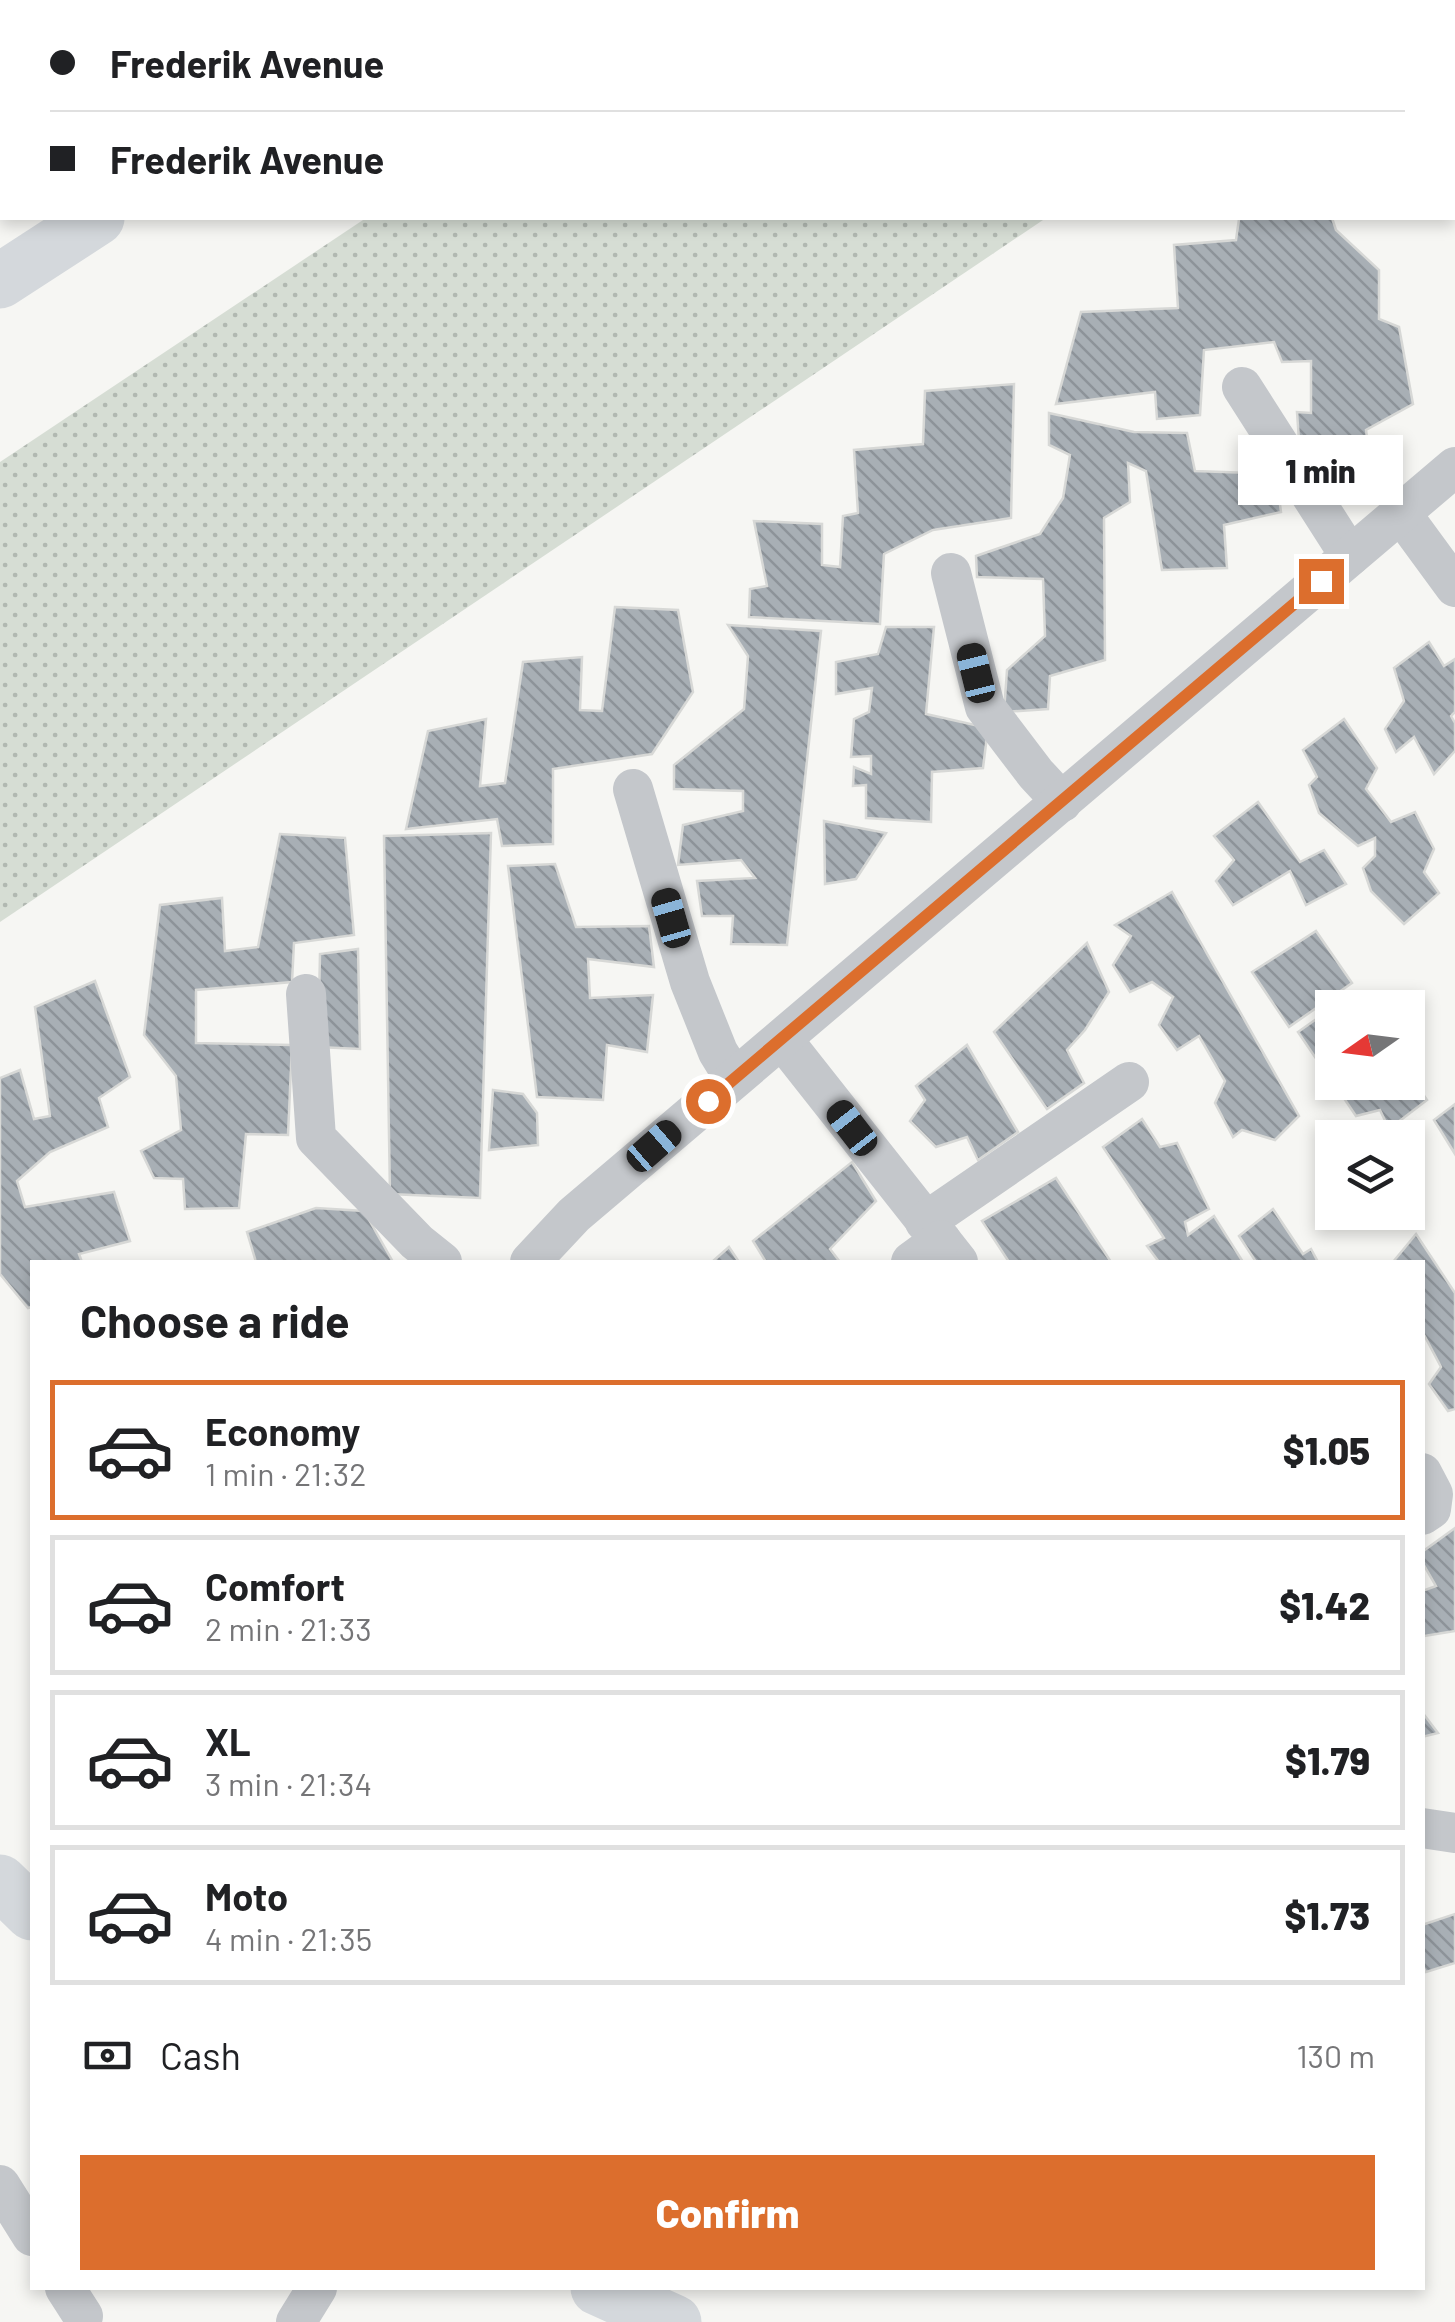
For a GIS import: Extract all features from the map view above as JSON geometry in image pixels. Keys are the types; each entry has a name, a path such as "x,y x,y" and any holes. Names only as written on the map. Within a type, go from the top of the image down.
{"main road":[{"path":"0,281 94,220"},
{"path":"0,1882 30,1911"},
{"path":"602,2290 674,2322"}],"street":[{"path":"1242,386 1350,556"},
{"path":"532,1260 574,1215 1455,466"},
{"path":"1400,512 1455,587"},
{"path":"951,573 984,707 1062,802"},
{"path":"633,789 690,982 718,1052 734,1078"},
{"path":"306,994 316,1138 416,1242 439,1260"},
{"path":"782,1040 934,1247 1129,1082"},
{"path":"1425,1479 1433,1494 1431,1509 1425,1513"},
{"path":"0,2184 30,2233"},
{"path":"296,2322 315,2290"}],"shaded area":[{"path":"363,220 1043,220 0,922 0,462"}],"building":[{"path":"1239,220 1333,220 1336,230 1379,270 1379,319 1399,327 1413,404 1366,430 1370,459 1300,455 1297,412 1311,413 1311,361 1282,362 1274,342 1204,350 1200,415 1157,419 1155,392 1056,404 1081,312 1178,308 1174,245 1236,240"},
{"path":"1014,384 1011,518 933,530 884,554 880,624 749,617 750,589 767,586 754,521 822,524 822,565 840,567 843,516 858,513 854,450 923,444 925,391"},
{"path":"1049,413 1134,432 1187,433 1195,471 1276,474 1281,512 1224,525 1227,568 1162,570 1146,471 1128,463 1130,502 1104,518 1105,660 1050,676 1048,709 1004,712 1007,670 1045,636 1043,579 977,577 976,556 1040,534 1063,498 1070,455 1049,445"},
{"path":"615,607 678,610 693,692 652,754 553,769 553,844 502,846 497,819 406,829 428,731 486,719 480,786 505,783 523,662 582,657 580,710 602,711"},
{"path":"728,625 821,631 787,945 731,944 733,916 702,916 697,881 755,878 741,860 678,865 683,825 743,811 743,791 674,789 674,765 744,709 748,656"},
{"path":"886,627 934,627 926,714 988,728 983,768 932,772 931,822 866,818 866,785 853,786 854,767 871,774 871,756 851,757 854,719 869,712 872,688 836,694 836,662 878,654"},
{"path":"1429,642 1444,666 1455,659 1455,712 1451,716 1455,723 1455,751 1434,774 1414,737 1396,752 1385,729 1404,701 1394,668"},
{"path":"1344,719 1377,768 1366,789 1391,822 1415,812 1434,849 1424,872 1439,893 1404,924 1371,891 1363,868 1375,856 1375,838 1358,846 1319,813 1309,785 1317,777 1303,750"},
{"path":"1258,802 1300,862 1324,850 1346,884 1306,905 1290,871 1233,905 1216,881 1234,860 1214,836"},
{"path":"824,821 886,833 856,879 825,884"},
{"path":"491,833 480,1198 390,1194 384,836"},
{"path":"280,834 345,838 354,935 294,943 292,982 196,990 196,1043 292,1045 288,1135 246,1134 239,1208 185,1209 183,1179 154,1178 141,1151 181,1130 176,1076 144,1035 160,905 222,898 225,951 258,947"},
{"path":"555,864 576,927 649,926 654,967 588,959 590,998 653,995 647,1052 607,1045 603,1100 537,1097 508,866"},
{"path":"1172,892 1299,1116 1275,1140 1242,1130 1233,1137 1215,1103 1225,1081 1199,1036 1177,1050 1159,1025 1173,997 1152,982 1130,992 1113,965 1131,936 1115,925"},
{"path":"1316,931 1352,983 1342,990 1315,990 1315,1009 1289,1027 1252,972"},
{"path":"1087,943 1109,992 1067,1050 1084,1083 1047,1109 994,1032"},
{"path":"358,949 360,1049 318,1047 320,954"},
{"path":"95,981 130,1077 99,1098 108,1127 50,1152 17,1181 25,1207 114,1192 130,1241 79,1254 81,1260 30,1260 28,1308 0,1274 0,1078 20,1070 34,1119 50,1116 35,1007"},
{"path":"1315,1020 1315,1057 1298,1032"},
{"path":"967,1045 1018,1132 978,1160 967,1137 936,1147 910,1121 925,1100 916,1086"},
{"path":"493,1090 523,1094 537,1113 538,1145 489,1150"},
{"path":"1345,1100 1427,1100 1401,1120 1385,1120 1380,1110 1356,1116"},
{"path":"1455,1104 1455,1154 1434,1120"},
{"path":"1142,1119 1160,1147 1177,1143 1209,1209 1185,1222 1188,1235 1214,1216 1242,1260 1158,1260 1147,1246 1164,1238 1103,1147"},
{"path":"852,1162 876,1201 830,1249 838,1260 765,1260 753,1241"},
{"path":"1056,1178 1110,1260 1008,1260 982,1221"},
{"path":"316,1208 364,1211 392,1260 255,1260 247,1232"},
{"path":"1273,1209 1303,1254 1311,1249 1317,1260 1255,1260 1239,1236"},
{"path":"1416,1234 1455,1293 1455,1409 1448,1411 1429,1384 1441,1367 1425,1337 1425,1260 1395,1260"},
{"path":"729,1247 738,1260 714,1260"},
{"path":"1455,1528 1455,1631 1425,1636 1425,1590 1436,1586 1425,1567 1425,1550"},
{"path":"1425,1716 1438,1733 1425,1736"},
{"path":"1455,1914 1455,1963 1426,1972 1425,1924"}],"route":[{"path":"708,1101 1321,581"}]}
